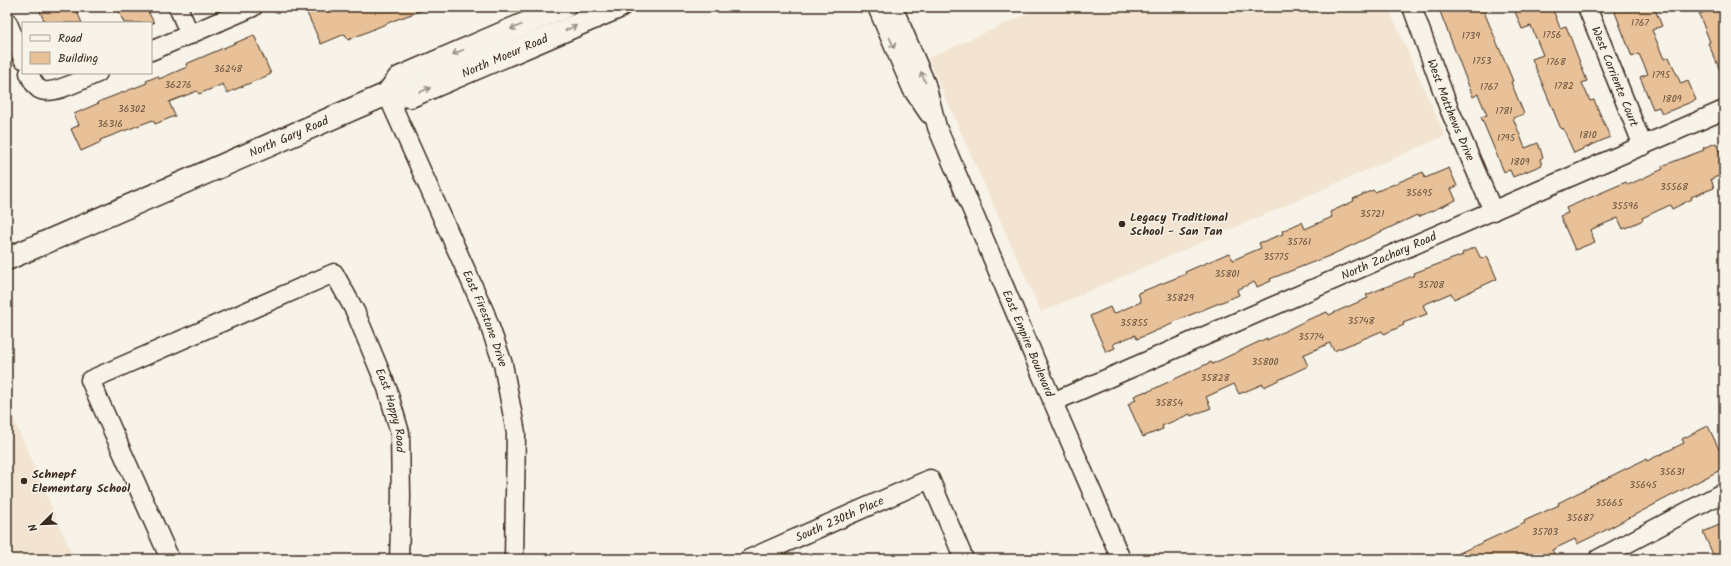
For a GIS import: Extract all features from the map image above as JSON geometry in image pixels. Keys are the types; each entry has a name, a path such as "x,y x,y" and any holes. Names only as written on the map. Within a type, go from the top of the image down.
{"main road":[{"path":"388,94 399,78 564,7"},
{"name":"North Moeur Road","path":"388,94 411,96 619,7"},
{"name":"North Gary Road","path":"7,259 388,94"}],"street":[{"path":"178,7 190,35"},
{"path":"152,51 253,7"},
{"name":"East Empire Boulevard","path":"877,7 912,89 937,126"},
{"name":"East Empire Boulevard","path":"893,7 926,84 937,126 1052,402 1121,559"},
{"name":"West Matthews Drive","path":"1412,7 1448,106 1493,211"},
{"name":"West Corriente Court","path":"1587,7 1643,146"},
{"path":"7,21 22,57"},
{"path":"29,74 39,90 52,92 96,74"},
{"name":"East Firestone Drive","path":"388,94 484,313 503,364 516,433 514,559"},
{"name":"North Zachary Road","path":"1052,402 1724,110"},
{"name":"East Happy Road","path":"170,559 90,380 334,273 355,311 387,388 400,433 401,497 399,559"},
{"name":"South 230th Place","path":"749,559 783,552 930,480 964,559"},
{"path":"1604,558 1724,492"}],"shaded area":[{"name":"Legacy Traditional School - San Tan","path":"1043,7 1388,7 1445,136 1041,312 928,58"},
{"name":"Schnepf Elementary School","path":"7,403 74,559 7,559"}],"building":[{"path":"38,7 75,7 82,22 45,22"},
{"path":"117,7 146,7 154,23 152,22 124,22"},
{"path":"322,7 429,8 395,20 348,40 345,34 321,44 307,13"},
{"path":"1445,7 1482,7 1513,81 1511,82 1524,114 1513,118 1525,148 1538,143 1543,157 1540,159 1542,165 1513,177 1510,170 1504,172 1481,117 1487,115 1478,94 1473,97 1439,9"},
{"path":"1519,7 1552,7 1560,28 1566,26 1587,81 1582,83 1590,101 1594,100 1610,137 1574,153 1563,128 1561,129 1532,59 1543,55 1531,26 1522,29 1514,9"},
{"path":"1613,7 1654,7 1662,26 1652,30 1664,59 1669,57 1681,84 1688,81 1696,100 1662,114 1659,107 1653,109 1640,77 1648,74 1639,54 1632,57"},
{"path":"1702,7 1724,7 1724,79 1708,43 1710,42 1699,14 1704,12"},
{"path":"254,35 271,74 227,93 223,84 199,94 197,91 169,102 175,116 155,124 153,120 100,140 101,142 81,151 71,129 79,125 74,114 99,103 98,102 147,83 146,81 158,76 159,79 187,67 186,64"},
{"path":"1716,143 1719,151 1724,149 1724,174 1711,179 1714,188 1691,197 1692,199 1672,209 1670,205 1623,229 1618,218 1590,230 1595,242 1575,250 1560,216 1568,213 1566,208 1626,182 1628,185 1663,169 1662,166 1704,150 1703,148"},
{"path":"1449,168 1457,186 1451,189 1456,200 1418,217 1417,215 1329,256 1270,279 1271,281 1257,287 1254,282 1237,290 1239,295 1173,322 1174,323 1137,339 1135,335 1113,344 1115,348 1106,352 1090,316 1110,307 1113,314 1141,302 1138,293 1186,274 1185,272 1229,253 1233,260 1261,248 1259,243 1283,234 1282,231 1302,222 1305,229 1332,217 1330,212 1373,190 1375,192 1423,172 1425,178"},
{"path":"1475,247 1481,259 1487,256 1497,279 1454,299 1451,293 1423,305 1427,314 1403,323 1404,325 1384,334 1382,331 1334,351 1330,343 1303,355 1308,366 1264,387 1263,384 1239,394 1234,384 1206,397 1211,408 1191,416 1190,414 1162,426 1163,429 1143,437 1128,404 1136,400 1134,396 1146,391 1147,392 1211,362 1212,364 1267,338 1267,340 1307,320 1327,312 1329,315 1368,298 1366,295 1415,275 1414,273 1463,255 1462,253"},
{"path":"1708,426 1724,460 1724,468 1602,532 1577,544 1575,539 1552,550 1555,555 1547,559 1446,559 1525,523 1524,521 1559,505 1558,503 1621,471 1646,459 1647,461 1684,443 1682,439"},
{"path":"1724,523 1724,559 1715,559 1703,532"}],"place":[{"name":"Legacy Traditional School - San Tan","path":"1122,224"},
{"name":"Schnepf Elementary School","path":"24,481"}]}
